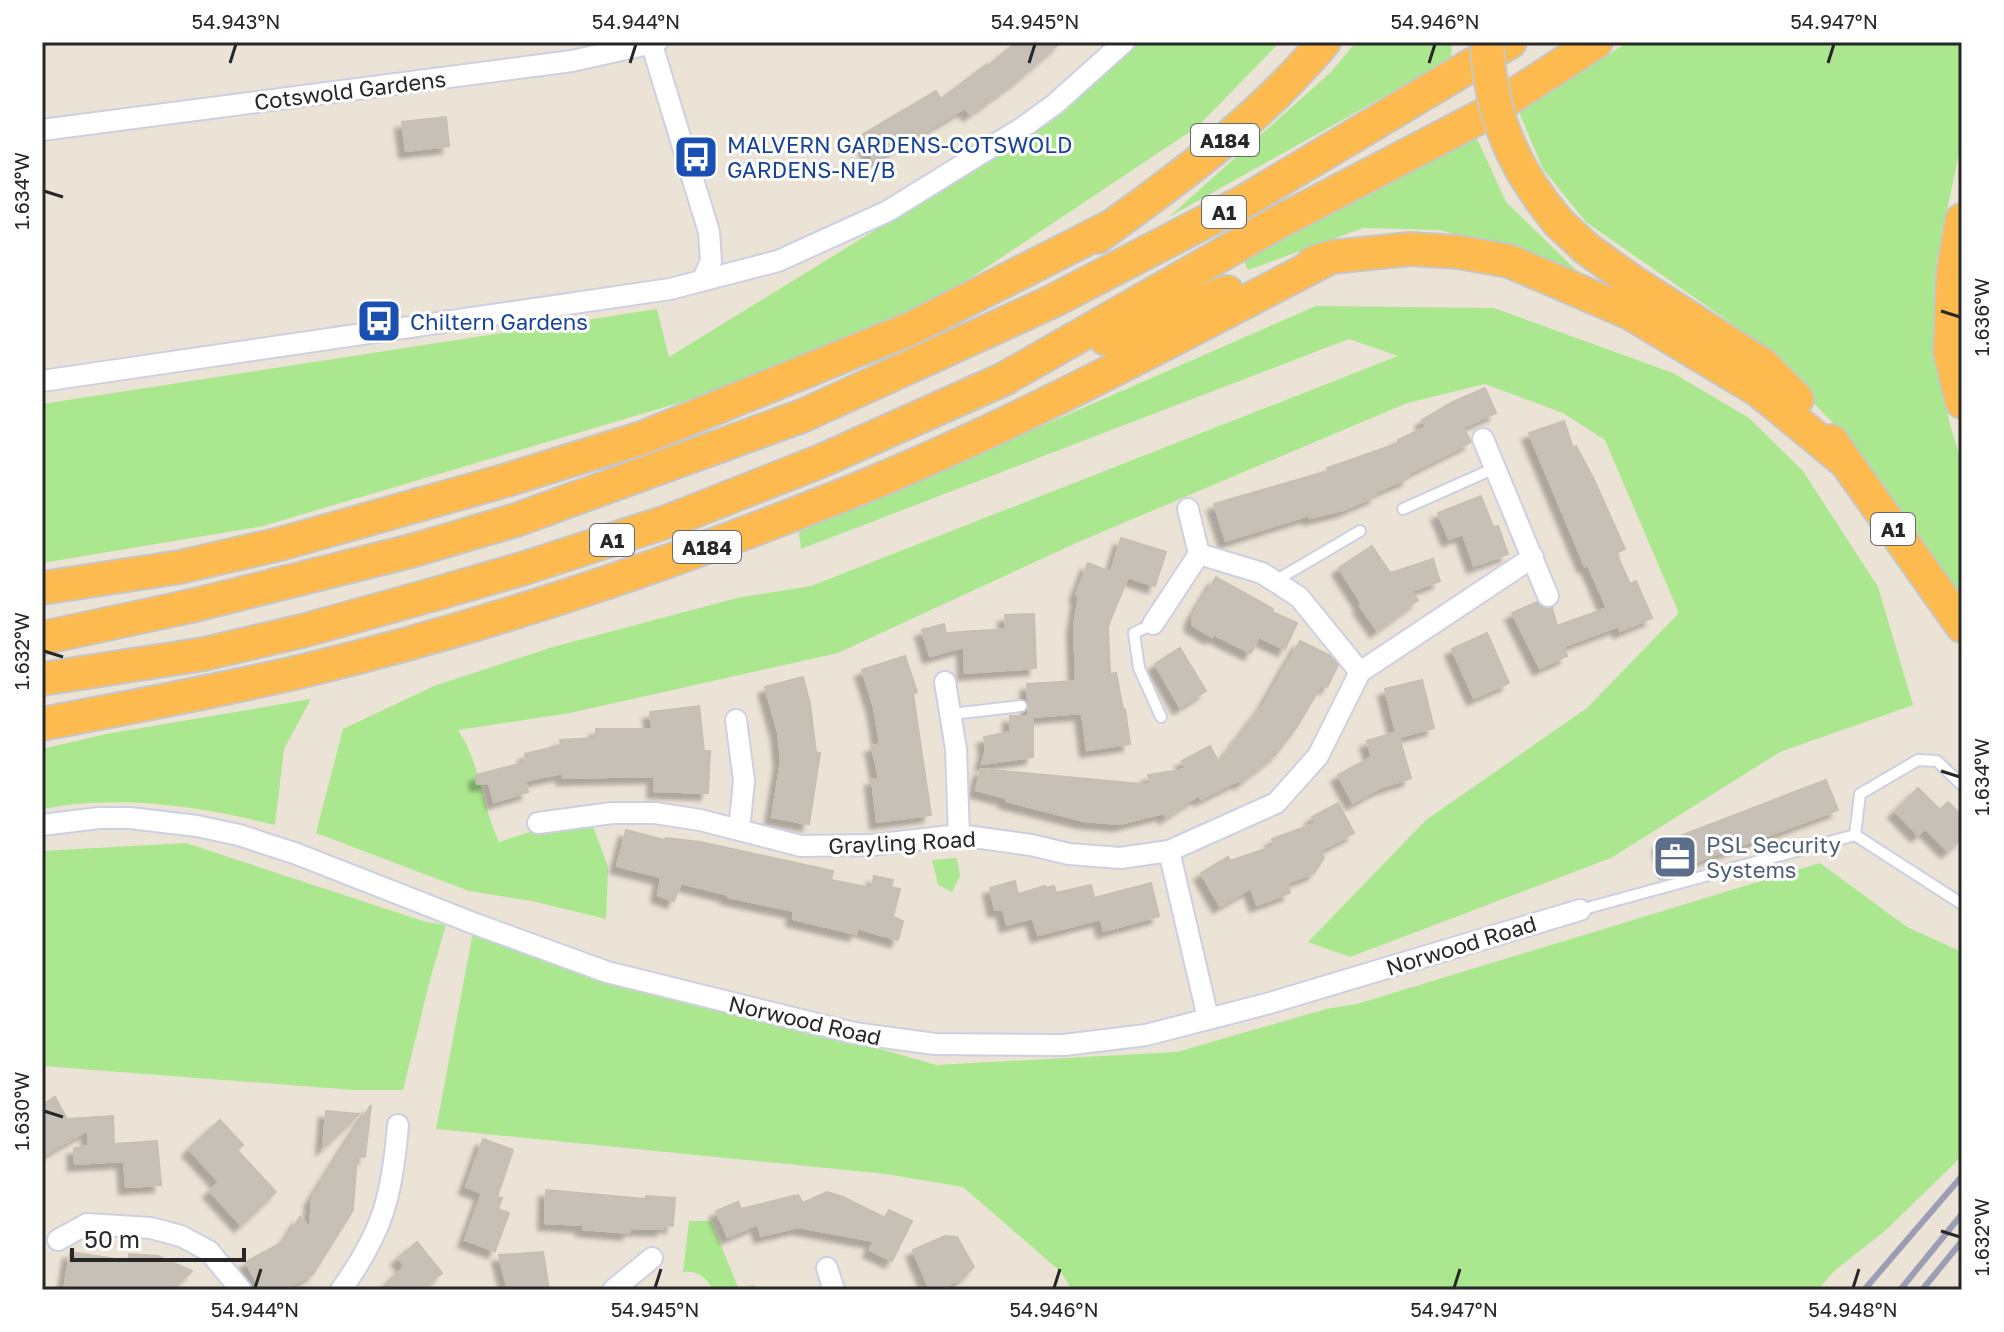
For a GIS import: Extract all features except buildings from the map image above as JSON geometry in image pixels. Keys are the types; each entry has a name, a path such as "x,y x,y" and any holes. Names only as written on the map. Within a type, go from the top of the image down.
{"highway":[{"name":"A184","path":"926,360 1177,180 1299,72 1324,42"},
{"name":"A1","path":"1487,42 1494,103 1504,136 1518,168 1537,197 1587,249 1763,365 1814,415 1962,626"},
{"name":"A1","path":"42,638 411,551 516,520 802,416 1051,302 1245,201 1510,42"},
{"name":"A1","path":"1004,379 1277,223 1482,116 1596,42"},
{"path":"1962,220 1953,272 1950,352 1962,402"},
{"name":"A184","path":"42,588 180,567 280,544 642,438 912,328 1114,225"},
{"name":"A1","path":"42,679 204,654 302,631 525,568 669,521 821,461 1004,379 1265,277 1331,257 1410,249 1458,252 1509,261 1555,279 1630,313 1758,390 1842,459"},
{"name":"A184","path":"42,724 310,669 531,606 675,559 836,498 963,442 1119,368 1331,257"},
{"name":"A1","path":"42,608 291,581"},
{"name":"A1","path":"42,718 204,654"}],"street":[{"path":"42,381 670,289 778,261 888,211 1033,120 1124,42"},
{"path":"653,43 709,232 711,261 703,279"},
{"name":"Cotswold Gardens","path":"42,130 572,61 653,43"},
{"path":"1483,439 1548,596"},
{"path":"1153,624 1199,554 1188,509"},
{"path":"1199,554 1262,573 1299,597 1360,672"},
{"name":"Grayling Road","path":"538,823 612,813 655,813 700,820 801,846 838,847 959,835 1031,845 1069,854 1120,858 1169,851 1276,803 1318,756 1360,672 1533,557"},
{"path":"945,682 956,749 959,835"},
{"path":"736,720 744,781 739,830"},
{"name":"Norwood Road","path":"42,825 99,818 130,818 197,826 239,835 297,854 607,972 839,1030 935,1044 1064,1045 1146,1035 1270,1003 1580,910"},
{"path":"1169,851 1208,1018"},
{"path":"341,1290 374,1236 387,1205 394,1172 398,1125"},
{"path":"58,1240 87,1224 151,1228 181,1236 209,1251 241,1290"},
{"path":"613,1290 652,1258"},
{"path":"827,1268 834,1290"}],"lane":[{"path":"1403,509 1495,468"},
{"path":"1275,581 1360,531"},
{"path":"1153,624 1134,633 1139,668 1161,717"},
{"path":"952,714 1021,706"},
{"path":"1855,835 1860,794 1918,760 1937,761 1962,785"},
{"path":"1580,910 1855,835 1962,904"}],"green space":[{"path":"1134,42 1280,42 1197,127 933,303 726,389 263,526 42,563 42,404 657,309 669,357 1051,122"},
{"path":"1356,42 1452,42 1451,59 1169,217 1331,72"},
{"path":"1628,42 1962,42 1962,139 1936,263 1934,321 1939,370 1962,464 1962,599 1837,427 1744,332 1586,222 1543,169 1519,112"},
{"path":"1474,132 1506,202 1582,276 1538,257 1440,230 1363,228 1248,270 1244,261"},
{"path":"1316,306 1494,308 1673,373 1749,418 1803,471 1878,587 1913,705 1780,752 1611,858 1350,957 1308,942 1426,820 1587,708 1679,613 1605,440 1563,413 1485,384 1407,403 1076,543 838,653 570,713 458,730 471,756 499,842 533,831 591,821 608,867 606,919 532,901 469,891 316,833 343,729 434,686 553,647 737,598 811,586 1398,356 1349,339 801,549 799,532"},
{"path":"311,699 284,749 275,825 218,812 130,802 42,809 42,749 106,734"},
{"path":"186,843 426,922 446,925 403,1090 354,1090 42,1066 42,851"},
{"path":"957,858 960,876 952,892 938,885 932,860"},
{"path":"1820,863 1907,927 1962,952 1962,1156 1886,1230 1833,1272 1818,1290 1072,1290 1061,1272 963,1187 886,1174 436,1129 473,932 936,1065 1177,1052 1326,1009 1357,1004"},
{"path":"689,1221 711,1221 738,1287 755,1285 756,1290 713,1290 701,1275 683,1272"}],"railway":[{"path":"1864,1290 1962,1176"},
{"path":"1900,1290 1962,1214"},
{"path":"1922,1290 1962,1241"}],"place":[{"name":"MALVERN GARDENS-COTSWOLD GARDENS-NE/B","path":"696,157"},
{"name":"Chiltern Gardens","path":"379,321"},
{"name":"PSL Security Systems","path":"1675,857"}]}
